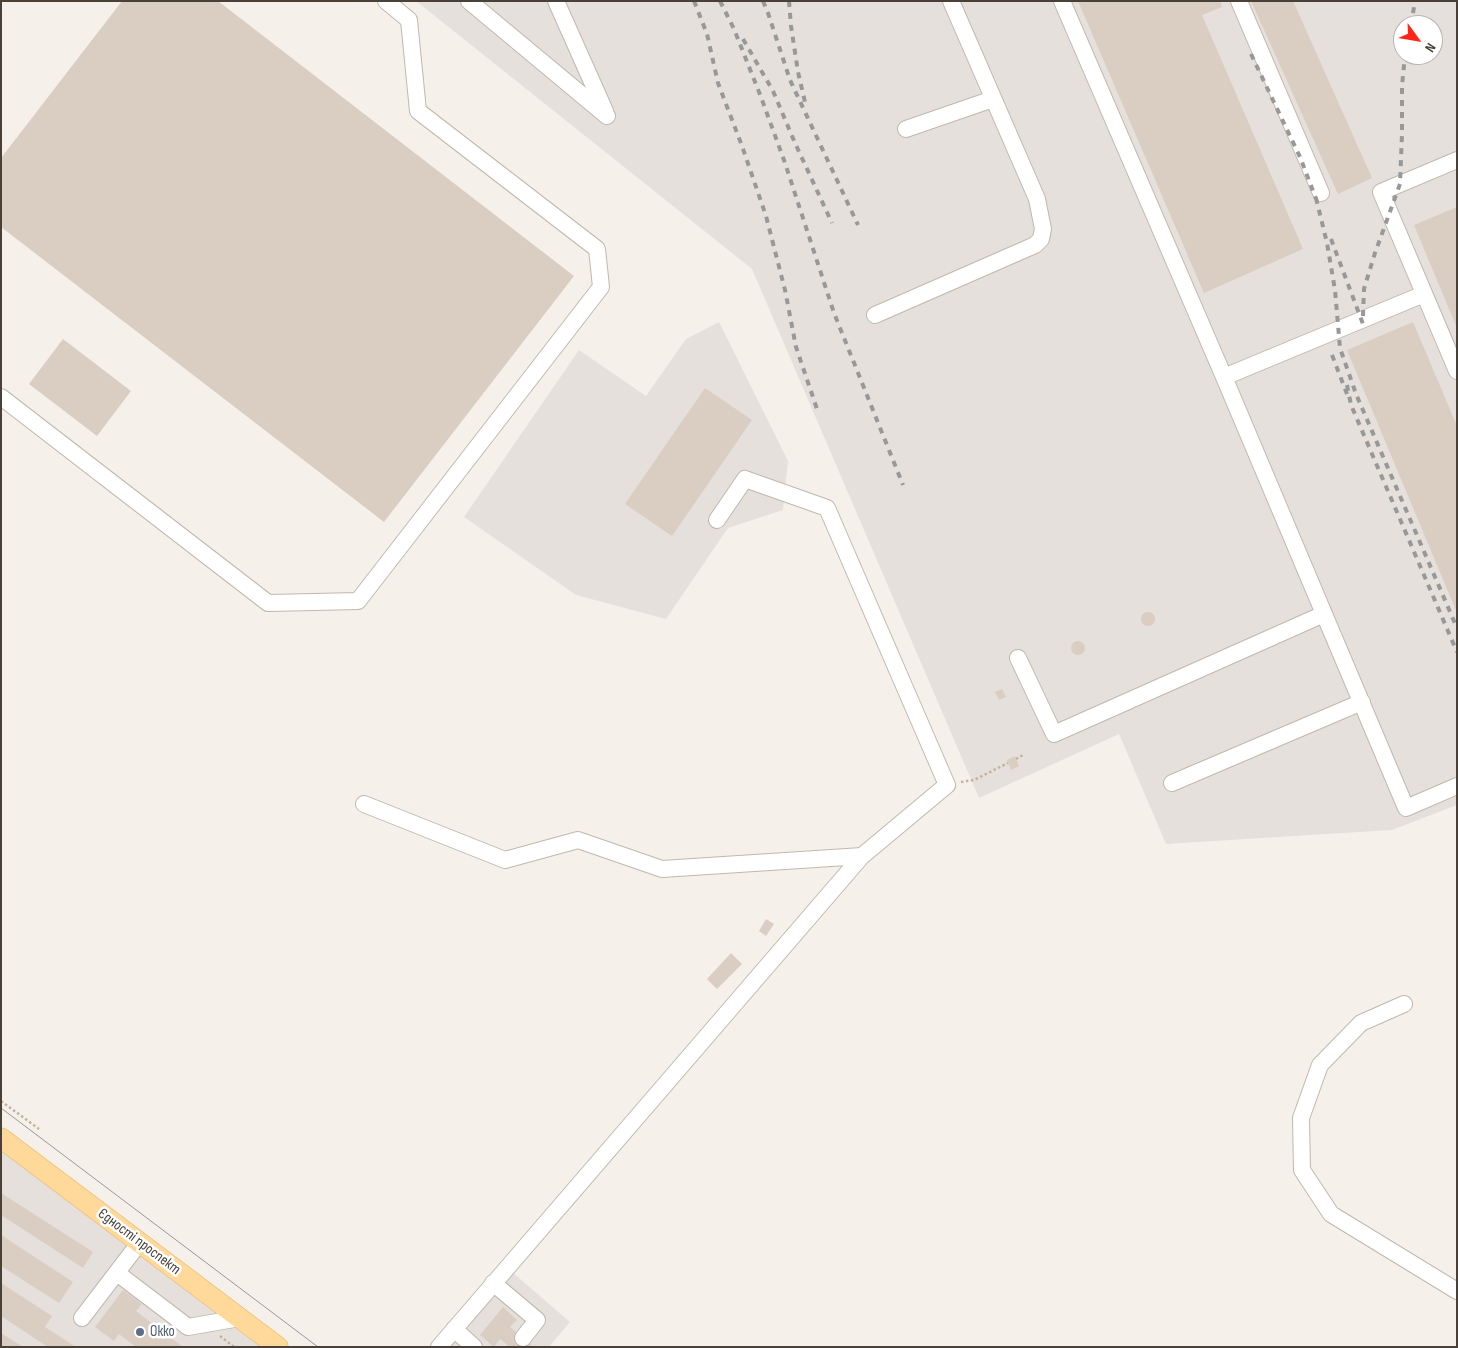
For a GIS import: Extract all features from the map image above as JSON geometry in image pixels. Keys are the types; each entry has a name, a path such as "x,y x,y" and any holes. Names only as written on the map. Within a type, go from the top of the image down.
{"main road":[{"name":"Єдності проспект","path":"1,1138 278,1347"}],"lane":[{"path":"1,397 268,603 358,601 600,287 598,249 418,111 409,20 386,1"},
{"path":"468,1 607,116 556,1"},
{"path":"875,315 1035,245 1041,239 1043,229 1037,199 950,1"},
{"path":"1062,1 1224,377 1406,808 1457,786"},
{"path":"1239,1 1321,193"},
{"path":"906,129 993,100"},
{"path":"1457,160 1381,192 1457,371"},
{"path":"1224,377 1424,294"},
{"path":"438,1347 862,856 948,785 827,508 746,479 717,520"},
{"path":"1018,658 1054,734 1324,614"},
{"path":"1172,783 1362,702"},
{"path":"364,804 505,860 578,840 662,869 862,856"},
{"path":"1404,1004 1361,1023 1320,1065 1301,1118 1302,1170 1331,1214 1457,1291"},
{"path":"82,1318 140,1242"},
{"path":"117,1273 188,1327 240,1318"},
{"path":"493,1283 538,1320 523,1338"},
{"path":"454,1329 474,1347"}],"path":[{"path":"1016,759 1023,756"},
{"path":"974,780 1008,763"},
{"path":"1,1101 38,1129"},
{"path":"216,1333 234,1347"}],"shaded area":[{"path":"416,1 1457,1 1457,805 1392,830 1166,844 1119,734 979,798 752,269"},
{"path":"719,322 788,461 783,510 728,528 666,619 576,595 464,517 579,350 646,396 686,339"},
{"path":"1,1151 114,1236 261,1347 1,1347"},
{"path":"512,1272 570,1322 549,1347 449,1347"}],"building":[{"path":"122,1 218,1 574,276 384,522 1,227 1,158"},
{"path":"1078,1 1220,1 1222,7 1202,15 1303,249 1204,293"},
{"path":"1251,1 1293,1 1372,178 1338,194"},
{"path":"1457,207 1457,328 1414,225"},
{"path":"1413,322 1457,426 1457,613 1347,350"},
{"path":"63,339 131,391 97,436 29,384"},
{"path":"705,388 752,420 672,536 625,504"},
{"path":"1145,612 1151,612 1155,619 1151,626 1145,626 1141,622 1141,616"},
{"path":"1075,641 1081,641 1085,648 1081,655 1075,655 1071,651 1071,645"},
{"path":"1002,689 1006,697 999,700 995,692"},
{"path":"1015,756 1019,766 1011,770 1007,760"},
{"path":"766,919 774,924 766,936 759,931"},
{"path":"731,953 742,964 717,989 707,979"},
{"path":"1,1193 93,1252 83,1268 1,1215"},
{"path":"1,1235 73,1282 59,1303 1,1266"},
{"path":"1,1283 52,1316 45,1327 76,1347 48,1347 1,1316"},
{"path":"123,1290 142,1304 136,1311 183,1347 136,1347 119,1334 114,1341 95,1327"},
{"path":"503,1307 517,1320 510,1327 533,1347 510,1347 500,1339 494,1347 480,1335"},
{"path":"1,1333 23,1347 1,1347"}],"tram line":[{"path":"1,1108 318,1347"}],"railway":[{"path":"694,1 707,34 718,83 766,216 785,290 796,347 817,409"},
{"path":"720,1 734,29 761,97 785,163 834,313 903,485"},
{"path":"763,1 790,80 858,225"},
{"path":"789,1 798,72 805,102"},
{"path":"1413,15 1415,1"},
{"path":"743,39 773,91 832,223"},
{"path":"1251,54 1300,157 1318,204"},
{"path":"1363,316 1364,289 1400,184 1404,65"},
{"path":"1316,198 1327,243 1335,290 1340,348 1356,394 1457,628"},
{"path":"1331,239 1363,324"},
{"path":"1332,355 1347,394"},
{"path":"1347,385 1351,405 1457,652"}],"place":[{"name":"Окко","path":"140,1332"}]}
